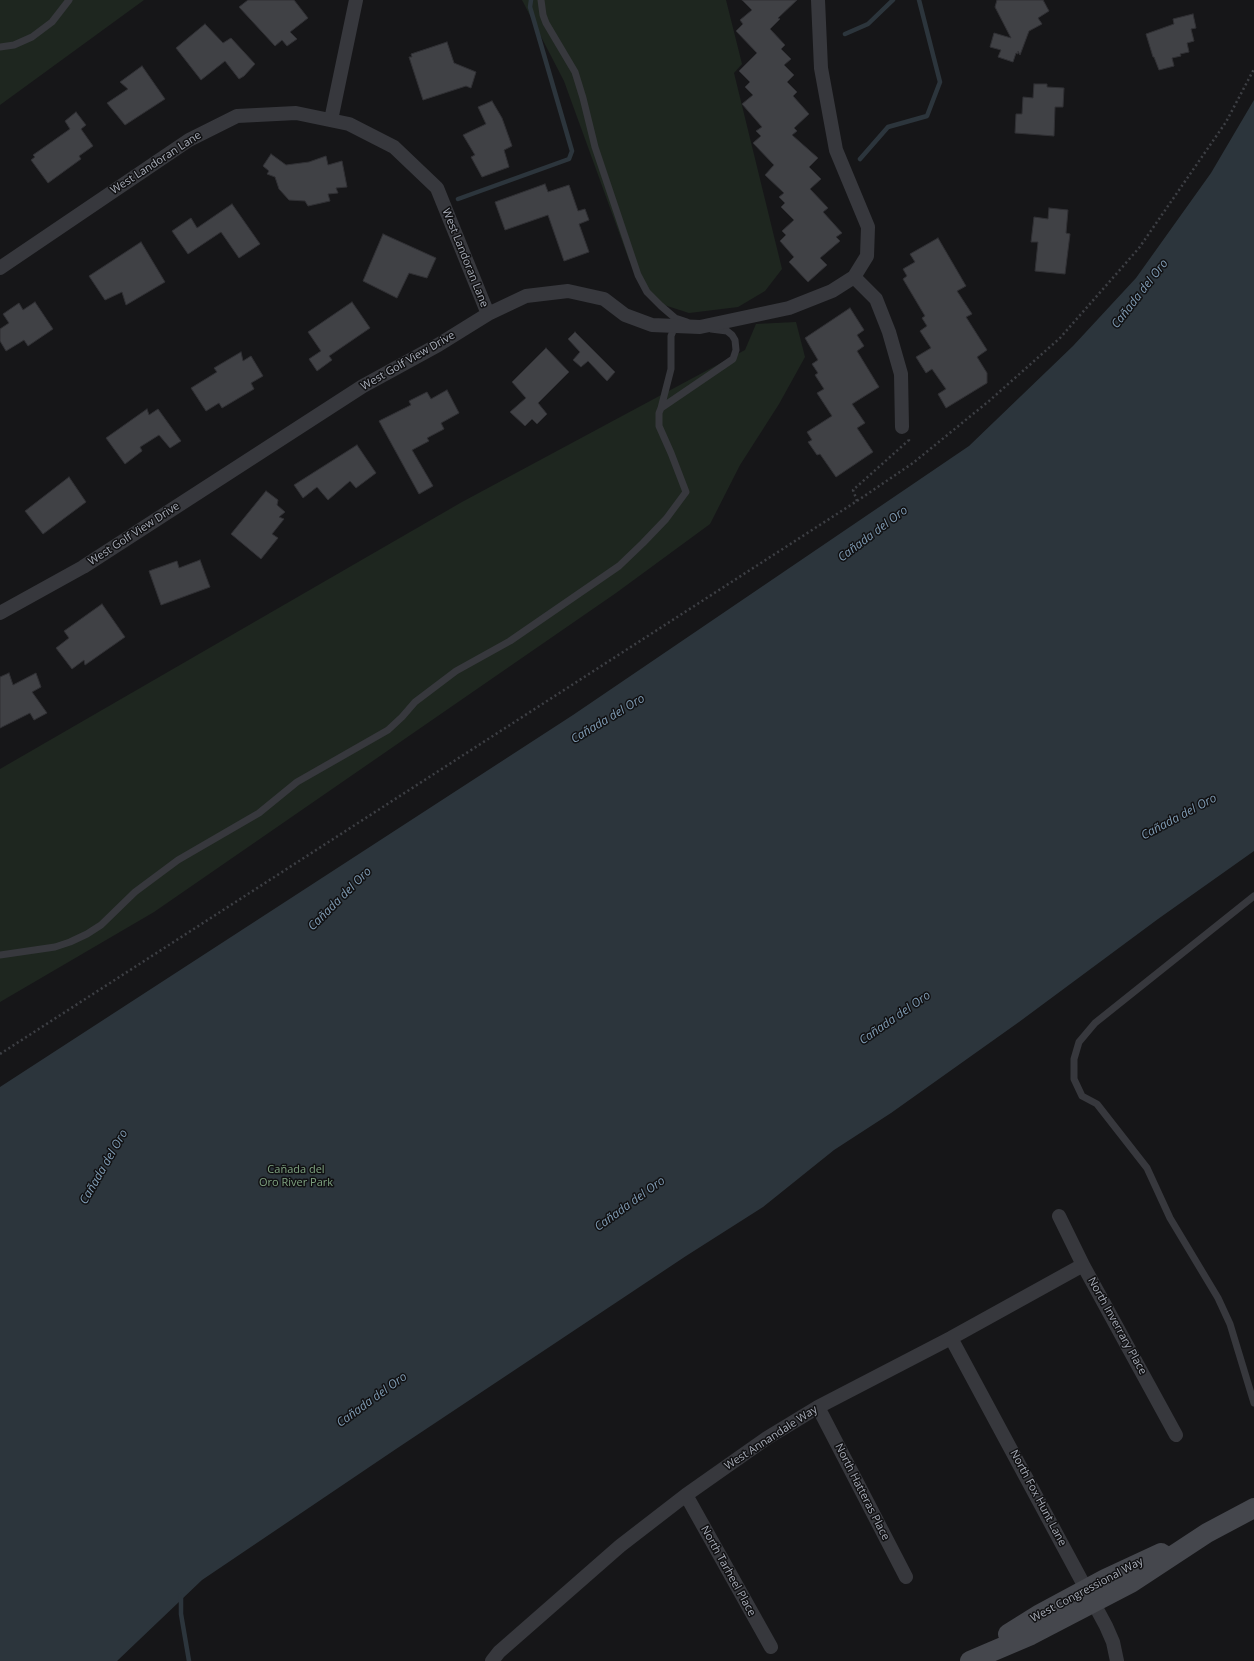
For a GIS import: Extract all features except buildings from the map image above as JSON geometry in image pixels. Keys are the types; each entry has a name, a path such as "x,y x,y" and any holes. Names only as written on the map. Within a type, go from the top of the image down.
{"street":[{"path":"331,120 356,0"},
{"path":"818,0 821,68 836,150 868,227 867,256 854,277 876,299 889,332 901,374 902,427"},
{"name":"West Landoran Lane","path":"0,268 189,140 237,116 296,113 349,124 394,147 437,188 488,314"},
{"name":"West Golf View Drive","path":"0,613 83,567 363,386 438,345 488,314 526,296 568,291 604,299 625,315 652,325 675,322 700,327 789,308 832,291 854,277"},
{"name":"North Inverrary Place","path":"1059,1216 1083,1265 1176,1435"},
{"name":"West Annandale Way","path":"492,1661 499,1652 620,1546 686,1495 767,1438 818,1407 951,1338 1083,1265"},
{"name":"North Fox Hunt Lane","path":"951,1338 1106,1626 1113,1642 1117,1661"},
{"name":"North Hatteras Place","path":"818,1407 906,1577"},
{"name":"North Tarheel Place","path":"686,1495 771,1647"},
{"name":"West Congressional Way","path":"971,1660 1025,1623 1090,1596 1132,1566 1207,1534 1254,1508"}],"lane":[{"path":"0,47 14,45 32,36 52,22 69,0"},
{"path":"0,955 55,947 87,934 101,925 135,892 178,860 259,813 297,782 388,730 415,702 456,671 510,642 619,566 666,519 686,492 659,426 660,408 671,369 671,336 675,322 647,292 638,275 595,147 584,98 575,72 546,23 543,15 541,0"},
{"path":"660,408 733,359 736,350 735,340 732,335 727,331 700,327"},
{"path":"1254,896 1095,1022 1079,1042 1074,1059 1074,1079 1082,1096 1097,1104 1147,1168 1170,1218 1218,1298 1230,1324 1254,1403"}],"path":[{"path":"0,1054 857,501 913,463 989,401 1060,338 1139,248 1226,122 1254,69"},
{"path":"857,501 853,490 909,440 902,427"}],"shaded area":[{"path":"0,0 144,0 0,105"},
{"path":"522,0 726,0 742,64 734,73 782,269 765,291 738,307 689,313 655,302 629,260 564,81"},
{"path":"796,322 805,357 779,404 740,465 710,524 616,593 154,912 0,1002 0,769 462,502 745,350 756,324"}],"water":[{"name":"Cañada del Oro River Park","path":"1254,100 1254,851 1158,919 1019,1022 891,1113 834,1150 763,1207 686,1256 202,1580 117,1661 0,1661 0,1087 573,715 969,446 1073,346 1136,278 1211,173"}],"waterway":[{"path":"458,199 569,159 572,151 530,7 531,0"},
{"path":"845,34 868,24 893,0"},
{"path":"860,159 888,127 927,116 940,82 919,0"},
{"path":"181,1595 181,1614 189,1661"}],"water label":[{"name":"Cañada del Oro","path":"1140,294"},
{"name":"Cañada del Oro","path":"873,534"},
{"name":"Cañada del Oro","path":"608,719"},
{"name":"Cañada del Oro","path":"1179,817"},
{"name":"Cañada del Oro","path":"340,899"},
{"name":"Cañada del Oro","path":"895,1018"},
{"name":"Cañada del Oro","path":"104,1167"},
{"name":"Cañada del Oro","path":"630,1204"},
{"name":"Cañada del Oro","path":"372,1400"}]}
